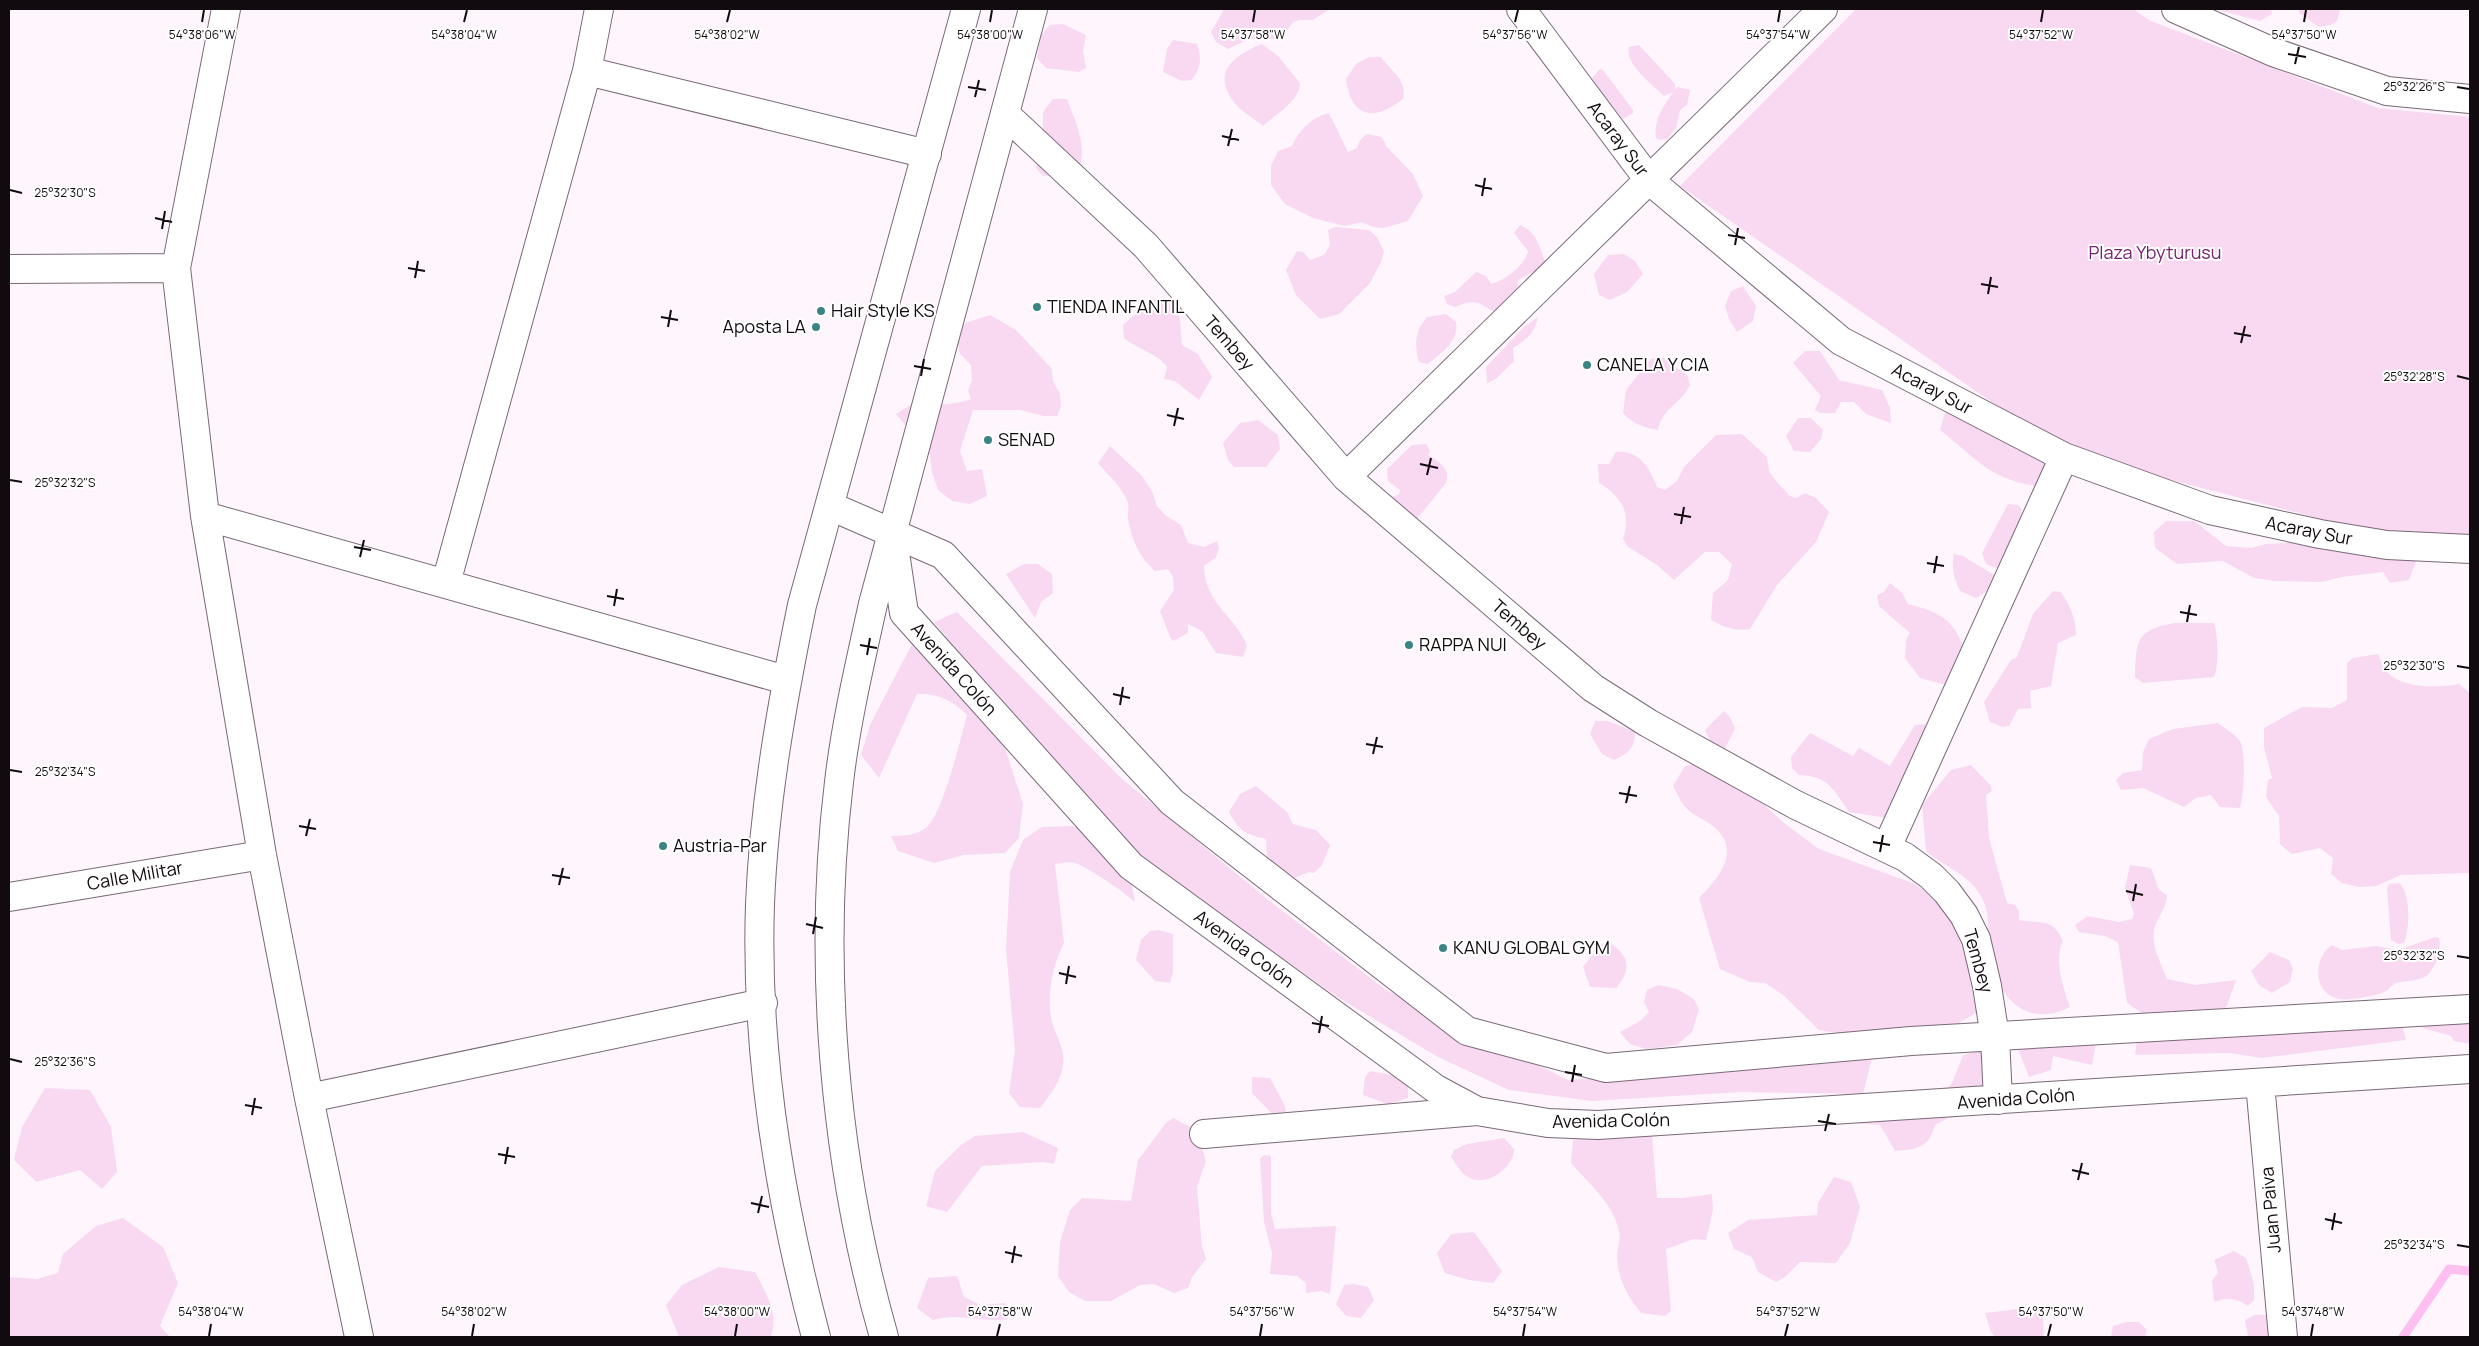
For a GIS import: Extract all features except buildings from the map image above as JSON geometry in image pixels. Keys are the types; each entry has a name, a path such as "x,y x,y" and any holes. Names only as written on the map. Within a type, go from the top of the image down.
{"street":[{"path":"226,9 176,268 205,516 262,855 308,1098 359,1337"},
{"path":"446,583 587,71 599,9"},
{"path":"816,1337 798,1260 774,1134 762,1003 760,904 765,833 786,680 802,605 966,9"},
{"path":"884,1337 866,1275 854,1208 835,1061 831,979 831,903 838,782 847,728 873,604 1033,9"},
{"name":"Acaray Sur","path":"1521,9 1648,180 1841,341 2064,457 2210,510 2320,534 2377,543 2470,549"},
{"path":"1346,477 1823,9"},
{"path":"2176,9 2273,52 2388,91 2470,99"},
{"path":"587,71 927,154"},
{"name":"Tembey","path":"1005,114 1146,246 1346,477 1593,688 1648,723 1796,805 1887,847 1931,876 1947,892 1964,915 1976,938 1987,986 1995,1037 1998,1100"},
{"path":"9,269 176,268"},
{"path":"1887,847 2064,457"},
{"path":"830,506 943,555 1172,802 1467,1032 1606,1068 1911,1040 1995,1037 2470,1009"},
{"path":"205,516 786,680"},
{"name":"Avenida Colón","path":"892,533 904,613 1130,866 1436,1089 1477,1111 1548,1123 1598,1125 2470,1069"},
{"name":"Calle Militar","path":"9,897 262,855"},
{"path":"308,1098 762,1003"},
{"name":"Juan Paiva","path":"2260,1083 2282,1337"},
{"path":"1204,1134 1477,1111"}],"green space":[{"path":"1224,9 1330,9 1313,20 1293,22 1281,39 1249,39 1228,49 1216,42 1211,32"},
{"name":"Plaza Ybyturusu","path":"1856,9 2133,9 2151,21 2378,108 2470,117 2470,535 2387,536 2063,452 2055,453 2043,487 2025,484 2010,480 1986,468 1940,430 1946,409 2036,433 1680,186"},
{"path":"2214,9 2271,9 2272,14 2260,21"},
{"path":"2299,9 2340,9 2337,21 2330,25 2319,27 2299,13"},
{"path":"1063,24 1086,35 1083,51 1086,68 1079,72 1046,68 1037,58 1041,35 1050,25"},
{"path":"1173,40 1197,44 1200,63 1192,80 1182,81 1163,72 1167,49"},
{"path":"1262,44 1278,56 1300,83 1299,90 1291,102 1263,126 1236,105 1227,90 1225,81 1226,72 1236,59 1243,53"},
{"path":"1639,45 1675,84 1675,90 1677,87 1690,90 1687,105 1680,110 1676,128 1667,139 1660,140 1656,138 1655,131 1660,114 1673,92 1664,96 1635,67 1629,54 1629,47"},
{"path":"1369,57 1381,57 1398,76 1404,93 1403,99 1383,111 1374,113 1359,109 1353,102 1346,79 1356,64"},
{"path":"1600,69 1603,70 1633,110 1633,113 1623,119 1599,92 1592,78"},
{"path":"1053,99 1067,99 1082,146 1081,163 1064,174 1043,176 1036,168 1043,137 1043,112"},
{"path":"1329,113 1348,152 1357,148 1360,140 1367,134 1382,137 1386,146 1413,174 1423,196 1408,221 1384,228 1373,227 1362,222 1344,226 1313,218 1285,204 1271,185 1271,166 1278,151 1292,146 1298,135 1307,125"},
{"path":"1520,225 1534,236 1545,261 1537,270 1518,280 1519,296 1495,312 1473,302 1455,307 1447,304 1444,296 1455,292 1476,272 1486,276 1491,284 1502,279 1519,266 1528,251 1514,233"},
{"path":"1336,227 1369,230 1377,237 1384,251 1381,262 1370,283 1339,314 1320,319 1296,295 1286,270 1297,251 1303,252 1310,260 1324,255 1330,245 1328,230"},
{"path":"1624,254 1635,261 1643,274 1627,292 1610,300 1599,295 1594,274 1608,255"},
{"path":"1743,286 1756,306 1753,321 1737,332 1729,319 1725,306 1731,291"},
{"path":"1152,299 1173,302 1180,319 1182,345 1198,354 1212,377 1199,400 1175,381 1164,379 1167,367 1163,362 1124,338 1123,325"},
{"path":"1446,314 1456,322 1455,335 1452,341 1443,352 1427,364 1419,362 1416,344 1420,327 1427,317"},
{"path":"990,315 1016,330 1052,369 1053,381 1060,394 1061,406 1057,416 1043,416 1021,410 973,410 960,451 967,471 982,469 987,496 970,504 952,501 938,490 932,472 930,455 896,414 915,402 944,404 971,399 968,391 972,380 971,365 960,354 956,334 965,323"},
{"path":"1538,317 1535,327 1529,336 1513,348 1514,361 1496,379 1487,383 1486,367 1524,327"},
{"path":"1805,351 1820,351 1839,380 1882,390 1890,408 1891,423 1866,414 1854,402 1841,402 1835,413 1819,413 1815,410 1821,396 1793,363"},
{"path":"1662,357 1687,375 1690,385 1682,397 1664,416 1658,430 1630,420 1623,413 1626,390 1651,359"},
{"path":"1798,418 1811,418 1823,430 1821,439 1810,452 1794,451 1786,436"},
{"path":"1258,420 1278,435 1280,449 1266,467 1234,467 1228,460 1223,443 1240,423"},
{"path":"1742,434 1767,457 1769,471 1790,496 1796,498 1805,493 1816,498 1829,512 1816,542 1777,585 1750,629 1739,630 1725,627 1711,620 1713,593 1728,580 1732,564 1719,552 1705,552 1674,580 1657,565 1627,546 1623,539 1626,521 1623,506 1613,493 1599,483 1598,464 1609,464 1616,452 1631,454 1647,467 1657,487 1665,490 1677,481 1684,467 1716,435"},
{"path":"1426,444 1430,451 1428,455 1445,469 1447,473 1446,483 1417,519 1408,519 1388,499 1399,494 1400,490 1388,481 1387,469 1412,445"},
{"path":"1110,446 1142,476 1152,491 1157,506 1165,515 1181,525 1188,543 1204,547 1217,541 1219,548 1216,557 1204,566 1206,579 1215,601 1236,626 1247,646 1243,657 1216,653 1202,631 1188,624 1188,633 1173,641 1170,637 1160,611 1174,590 1173,577 1168,569 1155,571 1137,548 1129,526 1127,500 1118,485 1098,463"},
{"path":"2008,504 2018,505 2022,509 2021,520 2001,570 1986,564 1982,553"},
{"path":"2166,521 2194,521 2226,546 2251,548 2266,544 2303,542 2418,556 2409,580 2390,583 2383,572 2342,577 2321,582 2275,581 2254,578 2223,561 2177,564 2155,548 2154,532"},
{"path":"1954,554 1963,556 1994,575 1992,588 1976,598 1960,591 1954,573"},
{"path":"1024,564 1038,564 1052,574 1053,593 1041,602 1035,618 1006,574"},
{"path":"1890,583 1902,593 1908,604 1936,613 1943,617 1954,629 1964,648 1950,686 1920,678 1905,658 1906,640 1910,633 1879,606 1877,595 1884,592"},
{"path":"2053,591 2061,592 2067,602 2074,618 2076,635 2058,643 2051,686 2030,691 2031,708 2018,709 2009,726 2002,727 1990,722 1984,702 2011,660 2017,657 2033,614"},
{"path":"957,612 1121,778 1267,899 1386,990 1568,1080 1755,1067 1873,1054 1863,1094 1741,1092 1592,1101 1509,1090 1438,1057 1339,998 1130,850 994,693 994,714 1023,804 1019,838 1005,853 964,855 934,863 898,851 891,836 914,834 927,827 933,819 951,774 967,715 956,705 944,698 917,694 879,778 861,755 870,725 913,642 946,636 934,622"},
{"path":"2175,623 2214,623 2217,667 2214,677 2143,683 2135,677 2136,654 2141,639 2145,633 2152,629"},
{"path":"2378,654 2387,672 2402,682 2421,686 2459,684 2470,693 2470,873 2401,875 2376,886 2359,887 2342,883 2331,874 2333,858 2320,848 2292,854 2280,844 2279,816 2266,797 2268,780 2272,778 2264,747 2264,728 2302,707 2332,708 2347,700 2347,663 2353,658"},
{"path":"1724,711 1730,717 1735,729 1724,750 1713,747 1705,730"},
{"path":"1595,721 1608,721 1635,732 1634,742 1630,750 1614,760 1602,754 1590,734"},
{"path":"2218,723 2235,736 2242,746 2244,774 2240,808 2220,807 2211,795 2196,798 2184,807 2143,788 2121,790 2116,780 2123,773 2142,770 2143,752 2149,739 2173,729"},
{"path":"1932,724 1887,818 1849,812 1834,790 1824,781 1799,775 1792,768 1791,757 1810,733 1853,756 1859,748 1890,766 1915,725"},
{"path":"1715,759 1784,823 1819,849 1915,884 1956,914 1981,1010 1945,1031 1843,1034 1819,1030 1782,994 1765,983 1750,982 1720,969 1699,898 1720,873 1727,854 1726,845 1722,835 1713,826 1687,809 1673,786 1685,766"},
{"path":"1971,765 1991,786 1992,791 1986,795 1989,838 2007,903 2015,905 2019,911 2019,920 2041,922 2051,926 2056,929 2063,942 2060,949 2059,965 2070,1007 2054,1013 2039,1014 2026,1011 2006,995 1998,982 1993,968 1988,944 1987,914 1977,890 1960,874 1926,851 1922,805 1951,770"},
{"path":"1256,786 1287,812 1293,824 1316,830 1330,845 1322,865 1314,873 1309,872 1286,882 1267,857 1266,839 1244,831 1233,819 1229,812 1240,794"},
{"path":"1073,826 1098,840 1113,869 1131,882 1135,902 1080,865 1071,862 1055,864 1064,943 1052,979 1050,1008 1052,1022 1063,1054 1062,1069 1057,1083 1040,1108 1020,1107 1009,1093 1015,1050 1006,949 1010,872 1023,840 1042,827"},
{"path":"2130,865 2151,868 2159,890 2167,895 2165,906 2154,931 2154,945 2167,979 2195,985 2236,980 2225,1011 2146,1016 2127,1003 2118,942 2105,936 2079,932 2075,925 2088,916 2119,922 2132,919 2134,914 2125,888"},
{"path":"2399,883 2406,895 2408,920 2404,943 2398,944 2391,940 2387,889 2389,884"},
{"path":"1159,930 1173,934 1173,972 1170,983 1155,981 1136,960 1141,940 1150,931"},
{"path":"2435,937 2439,938 2440,943 2437,959 2432,969 2423,978 2396,983 2380,994 2349,999 2339,999 2330,995 2320,983 2318,975 2321,958 2332,945 2342,950 2376,946 2399,950"},
{"path":"1608,942 1621,952 1624,957 1626,963 1625,975 1616,988 1590,987 1583,967 1600,945"},
{"path":"2270,952 2289,960 2293,969 2290,982 2272,993 2259,985 2251,971"},
{"path":"1658,985 1677,989 1694,999 1699,1010 1692,1032 1677,1045 1646,1049 1630,1044 1620,1032 1640,1021 1649,1012 1644,1002 1647,990"},
{"path":"2470,1012 2470,1044 2454,1041 2451,1036 2423,1028 2428,1020"},
{"path":"2401,1021 2406,1040 2262,1058 2229,1053 2135,1055 2137,1040"},
{"path":"2096,1044 2092,1065 2053,1056 2051,1070 2029,1077 2017,1046"},
{"path":"1984,1050 2004,1073 1979,1093 1966,1115 1948,1118 1935,1125 1929,1139 1921,1146 1895,1151 1880,1125 1851,1123 1853,1112 1941,1095 1952,1083 1963,1055"},
{"path":"1370,1071 1398,1076 1408,1086 1408,1098 1388,1104 1363,1095 1365,1077"},
{"path":"1252,1077 1270,1078 1286,1111 1279,1121 1252,1093"},
{"path":"45,1088 90,1090 111,1127 117,1172 102,1189 80,1170 36,1182 14,1160 22,1127"},
{"path":"1173,1118 1196,1130 1206,1161 1197,1187 1202,1247 1206,1259 1192,1277 1188,1288 1174,1293 1154,1284 1140,1285 1111,1301 1085,1301 1069,1292 1058,1276 1060,1242 1070,1210 1082,1198 1131,1201 1138,1160 1166,1123"},
{"path":"1023,1132 1058,1148 1054,1164 1044,1162 982,1166 947,1212 926,1206 935,1171 961,1145 975,1136"},
{"path":"1652,1134 1657,1198 1683,1198 1712,1194 1713,1210 1706,1240 1694,1239 1666,1249 1671,1311 1665,1316 1641,1313 1631,1300 1621,1278 1617,1262 1620,1234 1616,1221 1600,1194 1571,1163 1573,1140 1593,1135"},
{"path":"1504,1138 1514,1149 1513,1156 1505,1168 1492,1178 1477,1180 1470,1178 1462,1172 1451,1157 1454,1150 1467,1144"},
{"path":"1264,1155 1271,1156 1271,1214 1275,1229 1336,1226 1330,1294 1321,1291 1306,1293 1306,1283 1297,1276 1270,1274 1272,1253 1264,1222 1260,1159"},
{"path":"1834,1177 1851,1182 1860,1207 1850,1243 1836,1263 1800,1262 1785,1277 1776,1282 1758,1272 1752,1257 1734,1249 1728,1233 1748,1220 1817,1215 1818,1203"},
{"path":"123,1218 163,1247 178,1283 160,1326 170,1337 9,1337 9,1277 37,1279 58,1273 63,1254 96,1226"},
{"path":"1474,1232 1502,1271 1493,1283 1469,1280 1445,1273 1437,1253 1451,1234"},
{"path":"2234,1251 2246,1258 2254,1284 2254,1300 2248,1306 2232,1299 2214,1302 2212,1281 2218,1272 2214,1260"},
{"path":"719,1267 755,1272 772,1311 773,1328 771,1337 679,1337 666,1305 682,1285"},
{"path":"957,1276 964,1297 981,1305 1005,1303 1008,1319 989,1320 951,1317 933,1320 917,1308 928,1278"},
{"path":"1354,1284 1368,1287 1374,1300 1361,1318 1346,1316 1336,1304 1344,1285"},
{"path":"2042,1306 2044,1337 1995,1337 1991,1332 1985,1313"},
{"path":"2255,1315 2265,1315 2273,1319 2272,1337 2248,1337 2245,1320"},
{"path":"2126,1322 2139,1322 2147,1330 2145,1337 2111,1337 2113,1326"}],"waterway":[{"path":"2403,1337 2449,1269 2470,1271"}],"place":[{"name":"TIENDA INFANTIL","path":"1037,307"},
{"name":"Hair Style KS","path":"821,311"},
{"name":"Aposta LA","path":"816,327"},
{"name":"CANELA Y CIA","path":"1587,365"},
{"name":"SENAD","path":"988,440"},
{"name":"RAPPA NUI","path":"1409,645"},
{"name":"Austria-Par","path":"663,846"},
{"name":"KANU GLOBAL GYM","path":"1443,948"}]}
